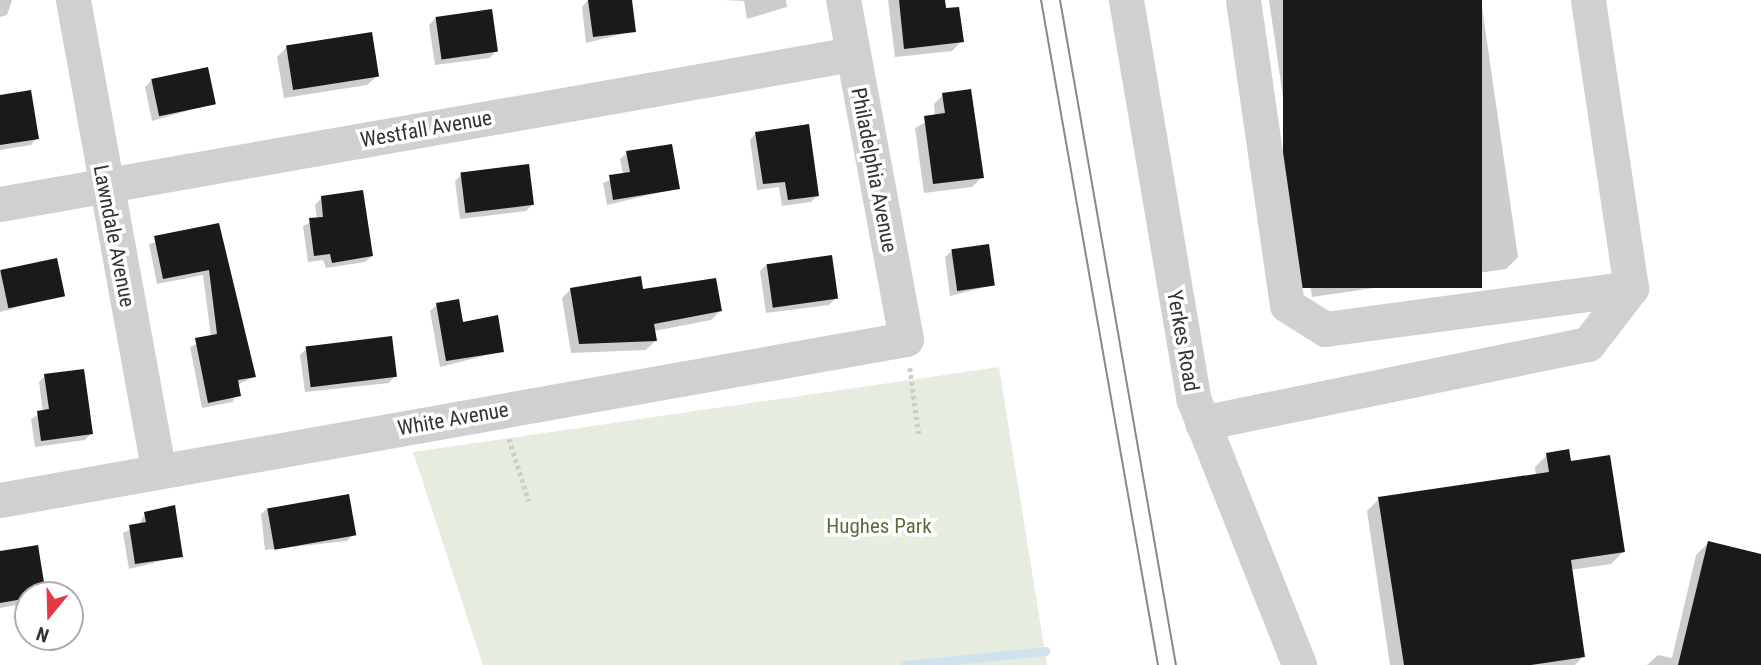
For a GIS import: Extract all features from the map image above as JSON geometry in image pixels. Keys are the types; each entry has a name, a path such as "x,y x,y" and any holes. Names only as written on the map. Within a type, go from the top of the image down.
{"street":[{"name":"Lawndale Avenue","path":"73,0 104,185 159,471"},
{"name":"Philadelphia Avenue","path":"842,0 906,340"},
{"name":"Yerkes Road","path":"1126,0 1202,423 1299,665"},
{"path":"1243,0 1287,305 1325,329 1632,288"},
{"path":"1202,423 1588,344 1632,288 1588,0"},
{"name":"Westfall Avenue","path":"0,204 852,54"},
{"name":"White Avenue","path":"0,500 906,340"}],"path":[{"path":"906,340 919,435"},
{"path":"500,411 529,501"}],"green space":[{"name":"Hughes Park","path":"999,367 1047,665 483,665 413,452"}],"building":[{"path":"588,0 632,0 636,32 593,37"},
{"path":"899,0 945,0 946,8 959,7 964,42 904,49"},
{"path":"1283,0 1482,0 1482,288 1283,288"},
{"path":"492,9 498,52 442,60 436,17"},
{"path":"372,32 379,76 293,90 286,46"},
{"path":"208,67 216,104 159,116 151,79"},
{"path":"971,89 984,178 933,184 924,116 945,113 942,93"},
{"path":"31,90 39,139 0,145 0,95"},
{"path":"809,124 819,196 788,200 785,182 763,184 755,132"},
{"path":"672,144 680,189 613,200 609,175 630,172 626,151"},
{"path":"529,164 534,205 466,213 461,172"},
{"path":"363,190 373,256 332,263 330,254 314,256 309,218 323,217 321,196"},
{"path":"219,223 256,377 238,380 241,396 208,403 195,338 217,334 209,270 163,279 154,236"},
{"path":"989,244 995,286 957,291 951,249"},
{"path":"832,255 838,299 773,308 767,264"},
{"path":"57,258 65,296 8,308 0,270"},
{"path":"641,276 643,289 716,278 722,311 654,324 657,341 579,344 570,288"},
{"path":"459,299 463,322 498,315 504,352 446,361 436,303"},
{"path":"392,336 397,377 311,387 306,347"},
{"path":"84,369 93,434 41,441 37,411 49,409 44,374"},
{"path":"1569,449 1571,461 1610,455 1625,552 1571,560 1585,657 1531,665 1404,665 1378,497 1549,472 1546,453"},
{"path":"349,494 356,535 275,550 267,508"},
{"path":"175,505 183,557 135,564 129,525 146,522 144,512"},
{"path":"1708,541 1761,554 1761,665 1678,665"},
{"path":"38,545 44,581 14,581 14,601 0,603 0,551"}],"waterway":[{"path":"905,665 1045,651"}],"tram line":[{"path":"1041,0 1158,665"},
{"path":"1060,0 1176,665"}]}
